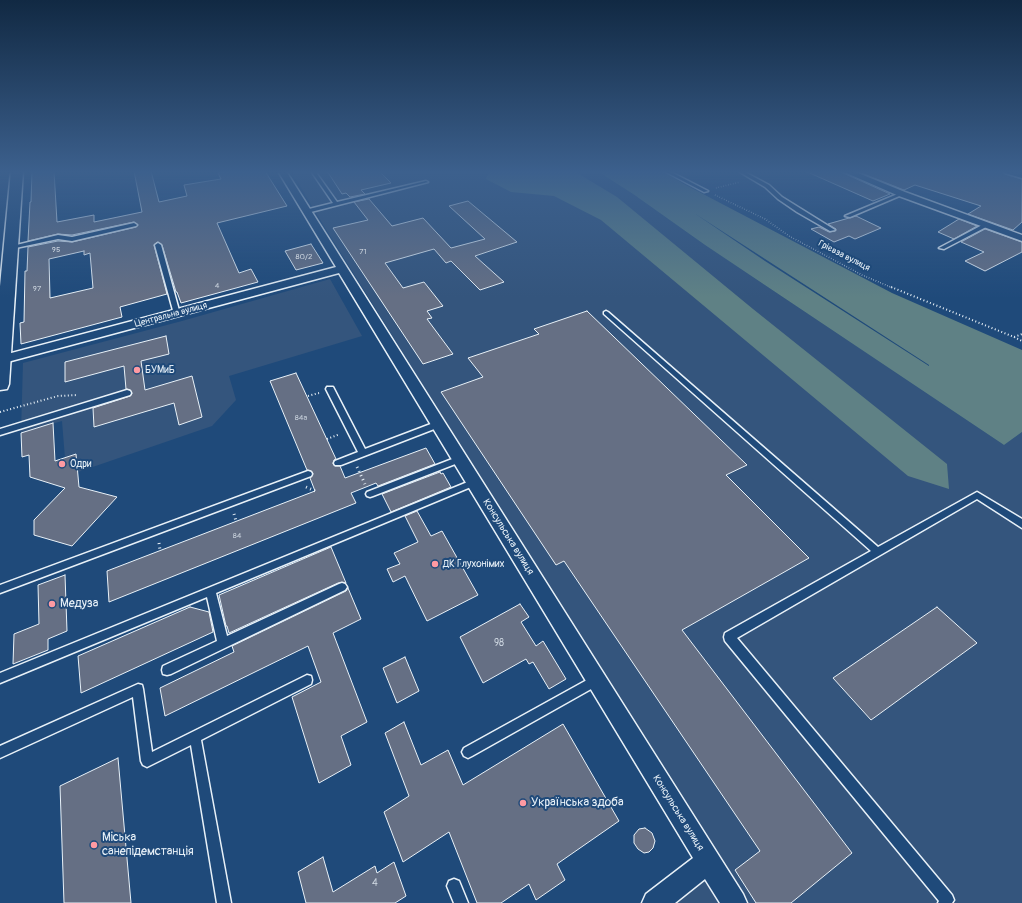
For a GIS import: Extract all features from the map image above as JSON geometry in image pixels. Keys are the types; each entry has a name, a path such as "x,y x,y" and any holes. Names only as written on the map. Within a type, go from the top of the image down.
{"main road":[{"path":"0,384 13,213"}],"street":[{"name":"Консульська вулиця","path":"308,213 734,903"},
{"path":"954,213 1022,238"},
{"name":"Центральна вулиця","path":"1,359 177,314 342,268"},
{"path":"655,903 708,862"}],"lane":[{"name":"Грієвза вулиця","path":"803,213 832,230"},
{"path":"848,216 855,213"},
{"path":"11,246 58,237 72,239 134,225"},
{"path":"942,248 986,225"},
{"path":"158,245 177,314"},
{"path":"606,313 878,552"},
{"path":"330,388 363,453"},
{"path":"0,432 127,392"},
{"path":"338,462 439,424"},
{"path":"370,494 460,459"},
{"path":"0,589 308,474"},
{"path":"0,678 475,482"},
{"path":"947,902 729,637 978,495 1022,524"},
{"path":"167,670 342,587"},
{"path":"211,591 222,643"},
{"path":"0,752 138,689 147,761 307,680"},
{"path":"468,752 596,680"},
{"path":"195,737 224,903"},
{"path":"454,886 461,903"}],"path":[{"name":"Грієвза вулиця","path":"752,213 764,219 789,236 862,275 1022,341"},
{"path":"1014,337 1022,334"}],"shaded area":[{"path":"316,213 660,213 705,245 1004,445 1022,432 1022,903 672,903 724,862 486,486"},
{"name":"БУМиБ","path":"330,279 362,336 229,376 236,400 212,426 78,472 65,458 62,421 21,433 23,363 182,321"}],"green space":[{"path":"588,213 637,213 753,309 947,464 949,489 908,476 601,220"},
{"path":"660,213 694,213 765,261 929,366 694,213 740,213 892,293 1022,350 1022,432 1004,445 705,245"}],"building":[{"path":"29,213 56,213 57,222 94,215 94,222 137,213 258,213 217,223 239,273 251,269 258,282 181,303 176,292 162,245 157,242 154,245 167,294 120,307 122,317 21,344 20,323 24,322 25,271 27,271 28,247 58,241 72,242 136,227 138,225 134,222 72,235 58,234 28,241","holes":["84,251 84,255 90,253 93,288 50,298 49,259"]},
{"path":"363,213 381,213 392,226 423,218 451,248 485,239 457,213 483,213 517,242 475,256 504,282 480,290 451,261 446,263 434,249 385,263 403,288 424,282 443,306 427,311 432,318 427,319 453,354 423,364 333,228 368,220"},
{"path":"1022,213 1022,222 1013,230 968,214"},
{"path":"856,216 881,228 855,239 849,236 834,242 811,229 819,227 829,232 835,231 836,229 828,224"},
{"path":"959,219 977,226 954,239 938,232"},
{"path":"985,229 1022,242 1022,252 985,271 965,261 984,252 961,242"},
{"path":"311,244 323,263 296,270 285,251"},
{"path":"587,311 747,465 726,475 809,558 682,630 852,853 791,903 756,903 735,870 760,851 564,561 556,565 441,392 483,377 468,358 539,334 534,329"},
{"name":"БУМиБ","path":"166,336 169,354 141,361 145,390 192,376 202,417 179,425 174,403 94,427 93,408 130,396 132,394 130,390 126,389 124,366 65,382 65,362"},
{"path":"296,373 336,459 334,460 333,464 335,466 340,466 345,478 426,448 435,464 378,486 376,483 351,493 356,503 109,602 107,571 315,491 310,478 313,473 307,470 270,381"},
{"path":"53,423 55,461 76,454 79,487 117,497 72,546 34,535 34,520 65,488 30,477 29,455 22,457 21,433"},
{"path":"440,472 441,474 443,473 451,487 391,512 382,494"},
{"path":"417,511 431,536 442,531 478,595 427,621 405,576 393,582 387,569 400,564 394,553 418,542 405,516"},
{"path":"331,547 346,583 338,583 229,633 219,595"},
{"name":"Медуза","path":"65,575 67,631 48,639 48,650 13,664 14,634 39,624 38,585"},
{"path":"348,588 361,619 333,633 367,722 341,736 351,765 319,783 292,697 321,682 308,646 165,716 160,688 234,652 232,646 346,591"},
{"path":"520,604 529,617 521,622 536,646 543,641 566,679 549,689 533,662 529,664 526,659 483,683 460,637"},
{"path":"190,607 209,612 213,632 81,693 78,656"},
{"path":"937,607 977,643 871,720 833,678"},
{"path":"405,657 419,691 397,703 383,668"},
{"name":"Українська здоба","path":"404,722 421,765 448,750 463,785 563,724 619,821 557,864 565,880 536,900 529,884 501,903 477,903 449,832 403,862 384,812 409,796 385,733"},
{"name":"Міська санепідемстанція","path":"118,758 131,903 64,903 60,786"},
{"path":"645,828 652,833 655,841 653,848 649,852 644,853 638,849 634,843 634,835 639,829"},
{"path":"323,857 333,892 375,866 377,873 394,862 406,896 395,903 306,903 298,872"}],"place":[{"name":"БУМиБ","path":"137,370"},
{"name":"Одри","path":"62,464"},
{"name":"ДК Глухонімих","path":"435,564"},
{"name":"Медуза","path":"52,604"},
{"name":"Українська здоба","path":"523,803"},
{"name":"Міська санепідемстанція","path":"94,845"}]}
